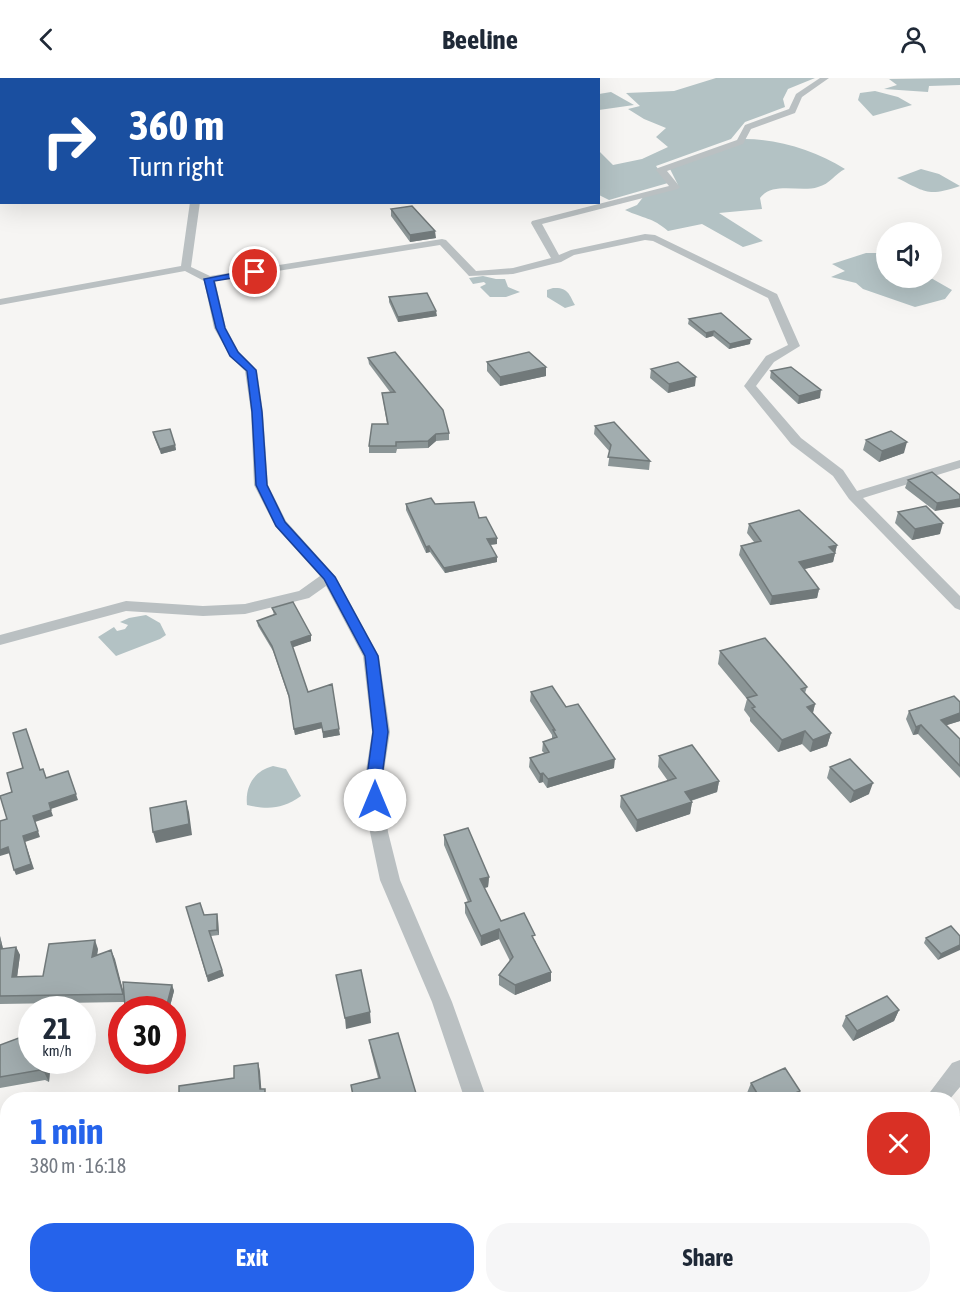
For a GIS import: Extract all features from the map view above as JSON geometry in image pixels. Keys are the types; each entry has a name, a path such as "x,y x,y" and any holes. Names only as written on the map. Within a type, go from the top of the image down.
{"street":[{"path":"557,260 536,224 675,187 662,170 740,142 748,127 792,111 799,96 825,78"},
{"path":"186,268 195,204"},
{"path":"0,302 158,275 186,268 209,279 442,242 473,274 513,271 557,260 571,253 645,237 655,238 773,296 794,346 770,359 750,386 796,441 838,473 854,496 960,605"},
{"path":"209,279 220,328 234,354 251,370 257,412 261,485 280,523 329,577 371,656 381,732 373,784 379,832 390,880 442,1002 473,1092"},
{"path":"854,496 960,464"},
{"path":"0,640 126,606 203,611 245,609 304,595 329,577"},
{"path":"942,1092 960,1070"}],"shaded area":[{"path":"716,78 815,78 788,89 783,99 785,107 745,122 731,139 656,166 668,183 609,200 600,196 600,152 613,165 642,159 668,147 656,137 666,128 628,109 640,106 626,93 674,91"},
{"path":"960,78 960,85 929,86 928,92 884,89 897,85 889,79"},
{"path":"875,91 898,97 912,105 873,116 858,100 860,93"},
{"path":"611,92 634,105 600,110 600,94"},
{"path":"745,139 771,141 797,147 845,169 826,184 818,187 772,190 760,198 762,209 719,213 763,241 743,247 702,224 668,231 652,221 625,210 637,205 644,196 678,185 669,167"},
{"path":"921,169 939,174 960,186 933,192 914,187 897,178"},
{"path":"866,253 876,253 876,288 942,288 942,284 952,290 945,299 915,307 863,289 856,283 831,277 845,271 832,264"},
{"path":"483,276 505,279 508,287 520,292 506,297 490,297 480,287 486,284 484,282 473,284 469,278"},
{"path":"553,288 565,290 575,305 565,308 547,297 547,290"},
{"path":"146,615 160,623 166,635 116,656 98,637 114,627 117,631 125,629 128,625 120,622"},
{"path":"273,766 286,769 301,796 288,804 275,807 262,808 247,805 252,780 266,768"}],"building":[{"path":"412,206 435,231 410,235 391,209"},
{"path":"427,293 436,311 398,317 389,297"},
{"path":"721,313 751,339 730,344 714,331 706,333 689,319"},
{"path":"395,352 443,410 449,433 436,434 428,441 396,442 396,446 369,446 372,424 388,424 382,393 395,392 368,358"},
{"path":"529,352 546,367 500,377 487,362"},
{"path":"678,362 696,377 669,384 651,369"},
{"path":"791,367 821,390 799,396 771,371"},
{"path":"614,422 650,461 608,457 611,445 595,426"},
{"path":"170,429 175,445 160,449 153,432"},
{"path":"891,431 907,442 882,451 866,440"},
{"path":"932,472 960,495 960,499 937,503 908,480"},
{"path":"431,498 435,504 474,502 479,518 486,517 497,538 487,539 497,557 444,568 429,546 426,547 406,504"},
{"path":"926,506 943,523 915,529 898,512"},
{"path":"799,510 837,545 829,547 835,553 799,562 819,589 772,596 741,546 761,541 749,524"},
{"path":"293,602 311,635 291,642 308,692 332,684 339,729 323,732 321,723 294,729 289,696 272,646 257,621 276,614 272,608"},
{"path":"765,638 807,687 801,689 815,704 807,707 831,733 813,740 805,731 782,740 752,708 755,707 747,698 757,695 720,651"},
{"path":"552,686 566,707 578,704 615,759 548,779 543,773 540,774 530,758 549,752 543,742 557,737 531,692"},
{"path":"954,696 960,702 960,713 941,720 960,739 960,766 921,725 916,727 909,711"},
{"path":"26,729 40,770 43,769 46,778 68,771 76,794 49,803 51,810 33,816 38,831 23,836 31,864 14,870 8,847 0,850 0,821 7,819 0,796 12,792 7,773 23,768 13,733"},
{"path":"692,745 719,781 685,792 692,802 637,820 621,796 676,778 659,756"},
{"path":"850,759 873,783 854,791 830,767"},
{"path":"186,801 189,824 153,832 150,808"},
{"path":"468,828 489,877 480,879 501,921 524,913 535,935 532,936 551,972 515,985 499,975 513,957 499,929 481,936 465,903 471,901 444,835"},
{"path":"200,903 204,915 217,914 217,930 209,931 222,970 207,976 186,907"},
{"path":"951,926 960,936 960,945 941,954 926,938"},
{"path":"95,940 92,957 111,950 123,994 0,996 0,944 1,949 16,947 12,977 43,976 49,944"},
{"path":"361,970 370,1012 345,1018 336,975"},
{"path":"123,982 172,985 169,996 124,996"},
{"path":"887,996 899,1010 857,1031 846,1016"},
{"path":"398,1033 416,1092 352,1092 351,1085 380,1078 369,1040"},
{"path":"18,1038 18,1074 0,1077 0,1045"},
{"path":"258,1063 260,1089 265,1089 265,1092 179,1092 179,1086 234,1078 234,1066"},
{"path":"785,1068 800,1091 756,1092 751,1083"}],"route":[{"path":"255,272 209,279 220,328 234,354 251,370 257,412 261,485 280,523 329,577 371,656 381,732 373,784 375,800"}]}
